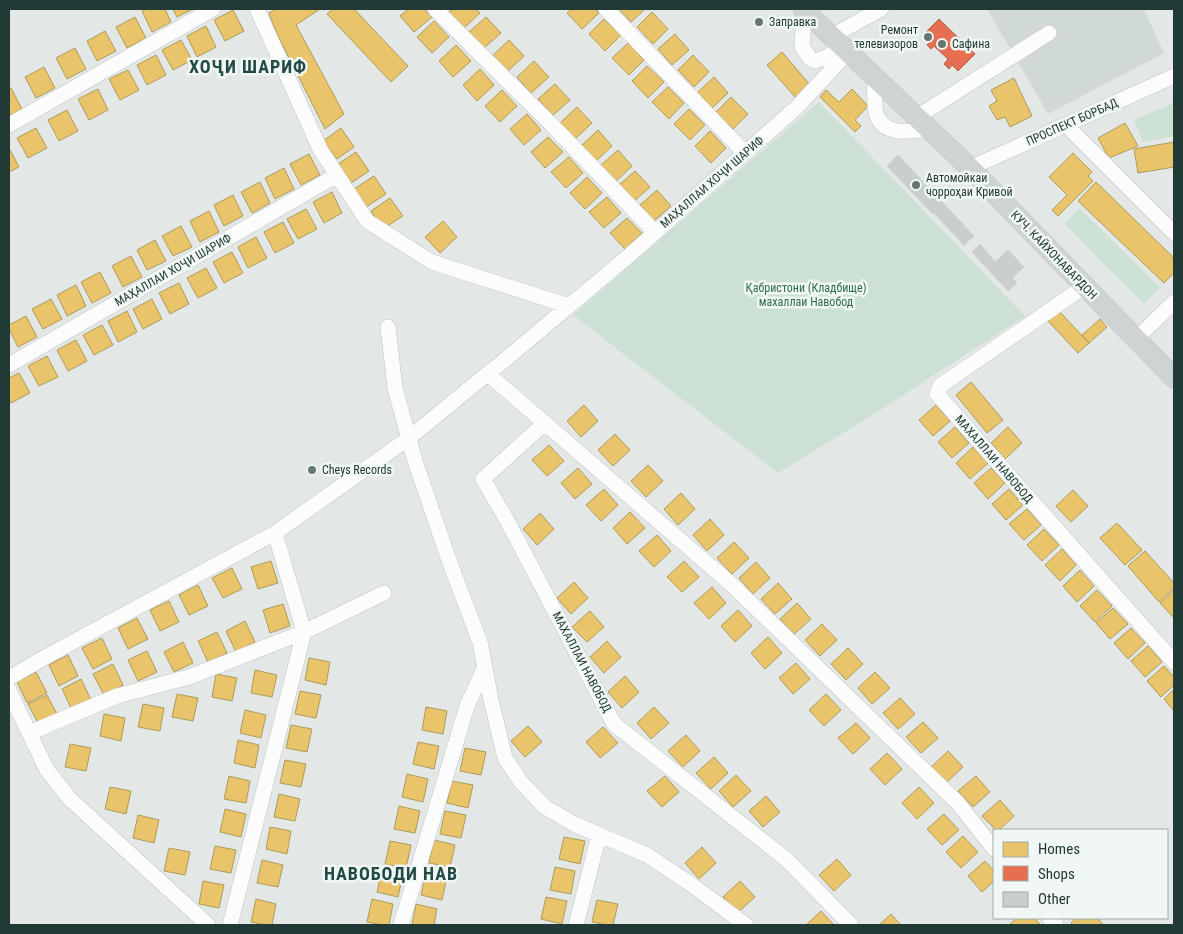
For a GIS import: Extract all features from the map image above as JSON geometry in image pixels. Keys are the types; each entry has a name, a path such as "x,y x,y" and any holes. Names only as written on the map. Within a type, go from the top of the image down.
{"main road":[{"name":"КУЧ. КАЙХОНАВАРДОН","path":"805,11 970,168 1174,378"}],"street":[{"path":"9,125 213,9"},
{"path":"258,9 320,148 367,221 432,262 569,306"},
{"path":"436,9 655,232"},
{"path":"606,9 745,153"},
{"path":"805,11 802,48 815,61 825,58 882,9"},
{"path":"875,77 877,115 883,125 904,132 923,123 1049,33"},
{"name":"МАҲАЛЛАИ ХОҶИ ШАРИФ","path":"9,678 275,532 409,438 569,306 797,107 841,45"},
{"name":"ПРОСПЕКТ БОРБАД","path":"970,168 1174,76"},
{"path":"1066,125 1174,233"},
{"name":"МАҲАЛЛАИ ХОҶИ ШАРИФ","path":"9,365 337,175"},
{"name":"МАХАЛЛАИ НАВОБОД","path":"1085,286 940,386 937,394 1174,662"},
{"path":"1136,339 1174,302"},
{"path":"388,327 395,388 415,461 451,566 480,642 505,758 521,782 546,807 574,824 647,855 746,925"},
{"path":"490,372 546,424 731,584 958,803 993,848"},
{"name":"МАХАЛЛАИ НАВОБОД","path":"546,424 484,480 514,533 614,724 786,859 851,925"},
{"path":"230,925 304,632 275,532"},
{"path":"30,732 117,696 189,677 304,632 384,593"},
{"path":"401,925 467,706 485,667"},
{"path":"9,690 47,770 70,799 208,925"},
{"path":"576,925 599,835"}],"shaded area":[{"path":"987,9 1144,9 1164,53 1048,114"}],"green space":[{"name":"Қабристони (Кладбище) махаллаи Навобод","path":"819,102 1025,316 879,411 778,473 573,315"},
{"path":"1174,103 1174,136 1143,142 1134,120"},
{"path":"1079,208 1160,287 1144,304 1065,224"}],"building: Homes":[{"path":"146,9 165,9 171,22 152,32 142,11"},
{"path":"173,9 193,9 177,17"},
{"path":"276,9 320,9 296,25 344,114 325,129 277,34 269,13"},
{"path":"333,9 354,9 408,66 391,82 327,14"},
{"path":"408,9 424,9 432,17 414,32 400,16"},
{"path":"453,9 476,9 480,13 463,29 448,13"},
{"path":"572,9 595,9 599,13 582,29 567,13"},
{"path":"619,9 645,9 631,22"},
{"path":"233,10 244,31 225,41 214,20"},
{"path":"652,12 668,29 653,44 637,27"},
{"path":"135,17 146,38 127,48 116,27"},
{"path":"486,17 501,33 484,48 469,32"},
{"path":"604,19 621,35 605,51 589,34"},
{"path":"434,21 449,37 432,53 417,37"},
{"path":"206,26 216,47 197,57 187,36"},
{"path":"105,31 116,51 97,61 87,41"},
{"path":"675,34 689,50 672,65 658,49"},
{"path":"181,40 192,60 173,70 162,50"},
{"path":"509,40 524,56 507,72 492,56"},
{"path":"628,43 644,60 629,75 612,58"},
{"path":"456,45 471,61 453,77 439,61"},
{"path":"75,48 86,69 67,79 56,58"},
{"path":"782,52 811,86 797,99 767,65"},
{"path":"156,55 166,75 147,85 137,65"},
{"path":"693,55 709,72 694,87 678,70"},
{"path":"534,61 549,77 531,93 517,77"},
{"path":"647,66 664,82 648,98 632,81"},
{"path":"44,67 55,88 36,98 25,77"},
{"path":"480,69 494,85 477,101 463,85"},
{"path":"128,70 139,90 120,100 109,79"},
{"path":"714,77 728,93 711,109 697,93"},
{"path":"1014,78 1032,116 1010,127 1005,117 997,120 989,106 997,101 991,90"},
{"path":"555,84 570,100 553,115 538,99"},
{"path":"668,87 684,103 669,119 652,102"},
{"path":"11,88 22,109 9,116 9,89"},
{"path":"98,89 108,110 89,120 78,99"},
{"path":"852,89 868,106 855,120 861,126 855,132 820,97 826,90 839,102"},
{"path":"502,90 517,106 500,122 485,106"},
{"path":"731,97 748,114 733,129 716,112"},
{"path":"577,107 592,123 575,139 560,123"},
{"path":"689,109 705,125 690,140 674,124"},
{"path":"67,110 78,131 59,141 48,120"},
{"path":"527,114 541,130 524,145 510,129"},
{"path":"1125,123 1138,146 1109,158 1098,138"},
{"path":"36,128 47,148 28,158 17,138"},
{"path":"341,128 354,147 337,159 323,141"},
{"path":"598,130 612,146 595,162 581,146"},
{"path":"710,131 726,148 711,163 695,146"},
{"path":"548,137 563,152 545,168 531,152"},
{"path":"1174,142 1174,167 1138,173 1134,149"},
{"path":"9,148 19,167 9,172"},
{"path":"618,150 632,166 615,182 600,166"},
{"path":"356,152 369,171 351,183 338,164"},
{"path":"1073,153 1092,172 1088,176 1093,181 1058,216 1052,210 1067,195 1049,177"},
{"path":"309,154 320,175 301,185 290,164"},
{"path":"569,157 583,173 566,188 551,172"},
{"path":"284,168 294,189 275,199 265,178"},
{"path":"635,171 650,187 633,202 618,186"},
{"path":"374,176 386,194 366,207 354,189"},
{"path":"587,177 602,193 585,209 570,193"},
{"path":"260,182 270,203 252,213 241,192"},
{"path":"1096,182 1174,258 1174,273 1164,283 1078,201"},
{"path":"657,190 671,206 654,221 640,205"},
{"path":"332,192 342,213 324,223 313,202"},
{"path":"233,195 243,216 224,226 214,205"},
{"path":"607,197 621,213 604,228 589,212"},
{"path":"390,198 403,216 383,229 371,211"},
{"path":"306,209 317,229 298,239 287,219"},
{"path":"209,211 219,232 200,242 190,221"},
{"path":"627,218 642,233 625,249 610,233"},
{"path":"443,221 457,237 440,253 425,237"},
{"path":"283,222 294,243 275,253 264,232"},
{"path":"181,226 192,247 173,256 162,236"},
{"path":"256,237 267,258 248,268 238,247"},
{"path":"155,240 166,261 147,270 137,250"},
{"path":"232,252 243,273 224,283 213,262"},
{"path":"131,256 142,277 123,287 112,266"},
{"path":"206,268 217,288 198,298 187,278"},
{"path":"100,272 111,293 92,303 81,282"},
{"path":"179,283 189,304 170,314 159,293"},
{"path":"76,285 86,306 67,316 57,295"},
{"path":"51,299 62,319 43,329 32,309"},
{"path":"152,299 162,319 143,329 133,309"},
{"path":"127,311 137,332 118,342 108,321"},
{"path":"1059,311 1089,343 1078,353 1048,321"},
{"path":"26,316 37,337 18,347 9,329 9,325"},
{"path":"1100,319 1107,327 1089,343 1082,335"},
{"path":"102,325 113,345 94,355 83,335"},
{"path":"76,340 87,361 68,371 57,350"},
{"path":"47,356 58,377 39,386 28,366"},
{"path":"19,373 30,393 11,403 9,399 9,378"},
{"path":"971,382 1003,420 987,433 956,395"},
{"path":"584,405 598,421 581,437 567,421"},
{"path":"936,405 950,421 933,436 919,420"},
{"path":"955,427 969,443 952,458 938,442"},
{"path":"1008,427 1022,443 1005,459 991,443"},
{"path":"615,434 630,450 613,466 598,450"},
{"path":"549,445 564,461 547,476 532,460"},
{"path":"973,447 988,463 970,479 956,463"},
{"path":"648,465 663,481 646,497 631,481"},
{"path":"578,468 592,484 575,499 561,483"},
{"path":"991,468 1005,483 988,499 974,483"},
{"path":"604,489 618,505 601,521 586,505"},
{"path":"1009,489 1023,505 1006,520 992,504"},
{"path":"1073,490 1088,506 1071,522 1056,506"},
{"path":"681,493 695,509 678,525 664,509"},
{"path":"1027,509 1041,525 1024,540 1009,524"},
{"path":"630,512 645,528 627,544 613,528"},
{"path":"540,513 554,529 537,545 523,529"},
{"path":"710,519 724,535 707,551 693,535"},
{"path":"1117,523 1142,550 1125,565 1100,538"},
{"path":"1044,529 1059,545 1042,561 1027,545"},
{"path":"657,535 671,551 654,567 639,551"},
{"path":"734,542 749,558 732,574 717,558"},
{"path":"1062,549 1076,565 1060,581 1045,565"},
{"path":"1145,551 1174,583 1174,588 1159,602 1128,566"},
{"path":"271,561 278,583 258,589 251,567"},
{"path":"684,561 699,577 682,592 667,577"},
{"path":"756,562 770,578 753,594 739,578"},
{"path":"232,568 242,589 223,598 212,578"},
{"path":"1080,570 1094,586 1077,602 1063,586"},
{"path":"574,582 588,598 571,614 557,598"},
{"path":"778,583 792,599 775,614 761,599"},
{"path":"198,585 208,606 189,615 179,595"},
{"path":"712,587 726,603 709,619 694,603"},
{"path":"1097,590 1112,606 1095,622 1080,606"},
{"path":"1174,590 1174,618 1160,603"},
{"path":"169,601 179,622 160,631 150,610"},
{"path":"797,603 811,619 794,634 780,619"},
{"path":"283,604 290,626 270,633 263,610"},
{"path":"1113,608 1128,624 1110,639 1096,623"},
{"path":"738,610 752,626 735,642 721,626"},
{"path":"590,611 604,627 587,642 572,627"},
{"path":"137,618 148,639 128,649 118,628"},
{"path":"245,621 255,642 236,652 226,631"},
{"path":"822,624 837,640 820,656 805,640"},
{"path":"1131,628 1145,643 1128,659 1114,643"},
{"path":"217,632 227,653 208,662 198,641"},
{"path":"768,637 782,653 765,669 751,653"},
{"path":"102,638 112,659 93,669 82,648"},
{"path":"607,641 621,657 604,673 590,657"},
{"path":"183,642 193,663 174,672 164,652"},
{"path":"1148,646 1162,662 1145,677 1131,661"},
{"path":"848,648 863,664 846,680 831,664"},
{"path":"147,651 157,672 138,681 128,660"},
{"path":"68,655 78,676 59,686 49,665"},
{"path":"309,658 330,662 326,685 305,680"},
{"path":"796,663 810,679 793,694 779,678"},
{"path":"113,664 123,685 104,695 93,674"},
{"path":"1164,666 1174,677 1174,685 1161,697 1147,681"},
{"path":"255,670 277,675 272,697 251,693"},
{"path":"36,672 47,693 27,703 17,682"},
{"path":"875,672 890,688 872,704 858,688"},
{"path":"216,674 237,678 232,701 212,697"},
{"path":"625,676 639,692 622,708 608,692"},
{"path":"81,679 91,700 72,710 62,689"},
{"path":"1174,689 1174,711 1164,699"},
{"path":"300,691 321,695 316,718 295,714"},
{"path":"177,694 198,698 193,721 172,717"},
{"path":"826,694 841,710 824,726 809,710"},
{"path":"47,695 58,716 39,725 28,704"},
{"path":"900,698 915,714 898,729 883,713"},
{"path":"143,704 164,708 160,731 138,727"},
{"path":"426,707 447,711 443,734 422,730"},
{"path":"654,707 669,723 651,739 637,723"},
{"path":"245,710 266,715 261,738 240,733"},
{"path":"104,714 125,718 121,741 100,736"},
{"path":"923,722 938,738 921,753 906,737"},
{"path":"856,723 870,738 853,754 838,738"},
{"path":"291,725 312,729 307,752 286,748"},
{"path":"528,726 542,742 525,757 511,741"},
{"path":"603,727 618,743 600,758 586,742"},
{"path":"686,735 700,751 683,767 668,751"},
{"path":"238,740 259,745 255,768 234,763"},
{"path":"418,742 439,746 434,769 413,764"},
{"path":"70,744 91,748 86,771 65,767"},
{"path":"465,748 486,752 481,775 460,771"},
{"path":"948,751 963,767 946,783 931,767"},
{"path":"887,753 902,769 885,785 870,769"},
{"path":"714,757 728,773 711,789 696,773"},
{"path":"285,760 306,764 301,787 280,783"},
{"path":"407,774 428,779 423,802 402,797"},
{"path":"736,775 751,791 733,807 719,791"},
{"path":"229,776 250,781 246,803 224,799"},
{"path":"665,776 679,792 662,807 647,791"},
{"path":"976,776 990,792 973,807 958,791"},
{"path":"452,781 473,785 468,808 447,803"},
{"path":"110,787 131,791 126,814 105,809"},
{"path":"919,787 934,803 917,819 902,803"},
{"path":"279,794 300,799 295,821 274,817"},
{"path":"766,796 780,812 763,827 749,811"},
{"path":"1000,800 1014,816 1000,829 995,829 982,816"},
{"path":"399,806 420,811 415,833 394,829"},
{"path":"225,809 246,814 241,837 220,832"},
{"path":"445,811 466,815 461,838 440,834"},
{"path":"944,814 959,830 942,845 927,829"},
{"path":"138,815 159,820 154,843 133,838"},
{"path":"270,827 291,831 287,854 266,849"},
{"path":"963,836 978,852 961,868 946,852"},
{"path":"564,837 585,841 580,864 559,859"},
{"path":"434,840 455,845 450,867 429,863"},
{"path":"390,841 411,845 406,868 385,864"},
{"path":"215,846 236,850 231,873 210,869"},
{"path":"702,847 716,863 699,879 685,863"},
{"path":"169,848 190,852 185,875 164,871"},
{"path":"837,859 851,875 834,891 819,875"},
{"path":"262,860 283,865 278,887 257,883"},
{"path":"985,861 993,870 993,882 982,892 968,876"},
{"path":"555,867 575,871 571,894 550,890"},
{"path":"382,870 403,874 398,897 377,892"},
{"path":"426,873 447,877 442,900 421,895"},
{"path":"203,881 224,885 219,908 199,904"},
{"path":"740,881 755,897 737,913 723,897"},
{"path":"546,897 567,901 562,924 541,919"},
{"path":"256,899 276,904 272,925 251,922"},
{"path":"372,899 393,904 389,925 367,922"},
{"path":"597,900 618,904 613,925 592,922"},
{"path":"416,904 437,909 434,925 412,925"},
{"path":"821,911 834,925 806,925"},
{"path":"891,914 901,925 879,925"},
{"path":"1016,919 1035,919 1041,925 1009,925"},
{"path":"1076,919 1098,919 1103,924 1073,925 1071,923"}],"building: Shops":[{"path":"939,19 975,54 958,71 952,65 949,69 944,64 948,59 934,46 931,49 927,45 930,42 923,35"}],"building: Other":[{"name":"Автомойкаи чорроҳаи Кривой","path":"898,155 944,204 933,214 887,166"},
{"path":"944,204 974,236 964,245 934,213"},
{"path":"980,244 995,262 1008,250 1024,267 1012,278 1017,283 1008,291 972,252"}],"place":[{"name":"Заправка","path":"759,22"},
{"name":"Ремонт телевизоров","path":"928,37"},
{"name":"Сафина","path":"942,44"},
{"name":"Автомойкаи чорроҳаи Кривой","path":"916,185"},
{"name":"Cheys Records","path":"312,470"}],"district":[{"name":"ХОҶИ ШАРИФ","path":"248,67"},
{"name":"НАВОБОДИ НАВ","path":"391,874"}]}
